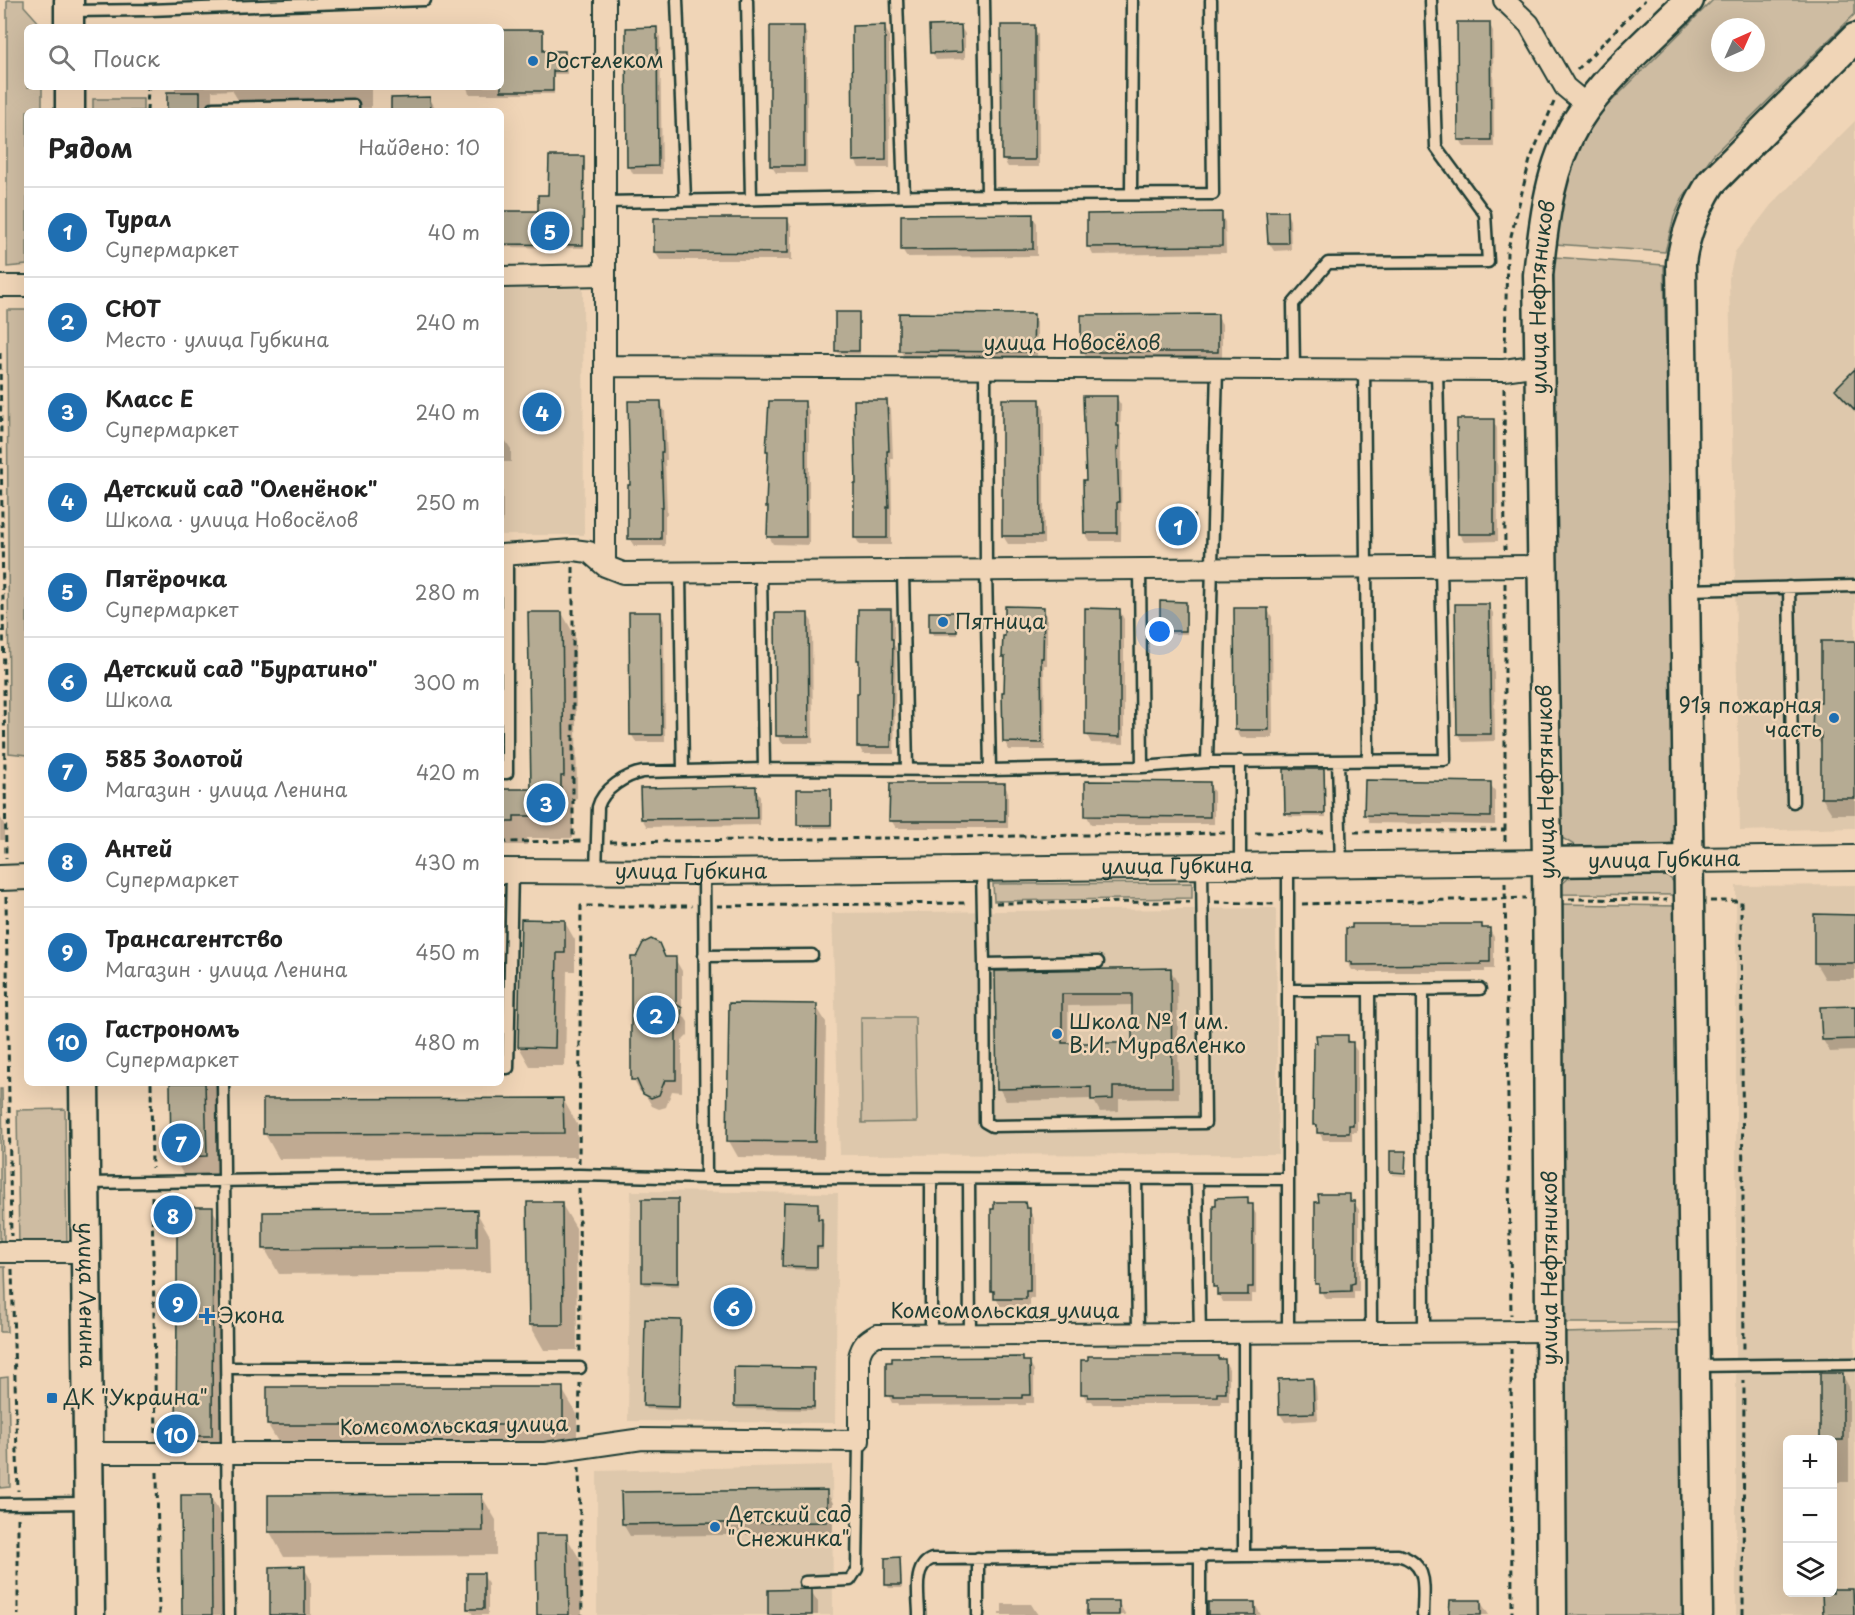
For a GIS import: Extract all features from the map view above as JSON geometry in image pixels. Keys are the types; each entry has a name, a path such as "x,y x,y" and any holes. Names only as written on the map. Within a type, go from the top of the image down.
{"main road":[{"name":"улица Нефтяников","path":"1552,1615 1547,862 1538,275 1545,211 1556,167 1578,120 1619,70 1689,0"},
{"path":"1698,1615 1681,263 1687,228 1697,205 1711,183 1855,38"},
{"path":"70,90 70,108"},
{"name":"улица Губкина","path":"1547,862 1688,860"},
{"name":"улица Ленина","path":"84,1086 90,1615"}],"street":[{"path":"605,0 605,566"},
{"path":"1504,0 1529,24 1565,87 1588,106"},
{"path":"504,277 604,275"},
{"path":"0,286 24,286"},
{"name":"улица Новосёлов","path":"605,366 1504,370 1540,365"},
{"path":"504,555 573,550 589,552 605,566 622,573 1543,566"},
{"name":"улица Губкина","path":"1688,860 1855,858"},
{"name":"улица Губкина","path":"506,871 704,872 1547,862"},
{"path":"6,1252 86,1252"},
{"name":"Комсомольская улица","path":"88,1453 545,1453 642,1439 859,1441 861,1347 867,1340 877,1335 1551,1331"}],"lane":[{"path":"69,13 282,3 425,0"},
{"path":"677,0 685,199"},
{"path":"747,0 751,198"},
{"path":"897,0 904,196"},
{"path":"984,0 987,195"},
{"path":"1131,194 1132,0"},
{"path":"605,202 751,198 1213,194 1211,0"},
{"path":"1294,368 1293,304 1328,263 1488,262 1485,213 1436,147 1431,0"},
{"path":"213,108 353,105 353,108"},
{"path":"985,367 990,770"},
{"path":"1207,762 1216,368"},
{"path":"1364,368 1368,760"},
{"path":"596,871 598,807 603,795 630,775 644,772 764,769 990,770 1142,767 1207,762 1445,760 1437,369"},
{"path":"504,555 507,773 504,773"},
{"path":"1140,569 1142,767"},
{"path":"903,571 907,769"},
{"path":"680,572 683,771"},
{"path":"761,572 764,769"},
{"path":"1684,590 1855,586"},
{"path":"1789,587 1793,802"},
{"path":"1338,761 1341,866"},
{"path":"1240,762 1240,867"},
{"path":"1288,866 1288,1333"},
{"path":"982,868 985,1122 992,1126 1205,1123 1202,867"},
{"path":"504,1068 508,1068 506,871"},
{"path":"704,872 706,1178"},
{"path":"704,956 812,956"},
{"path":"984,964 1098,962"},
{"path":"1288,990 1480,989"},
{"path":"1370,990 1371,1331"},
{"path":"1423,990 1424,1331"},
{"path":"224,1086 229,1615"},
{"path":"85,1183 579,1175 706,1178 1288,1179"},
{"path":"931,1179 931,1336"},
{"path":"969,1179 970,1336"},
{"path":"1136,1179 1138,1334"},
{"path":"1197,1179 1200,1334"},
{"path":"1244,1333 1244,1556"},
{"path":"1694,1366 1855,1364"},
{"path":"228,1368 580,1368"},
{"path":"805,1581 850,1580 857,1569 859,1441"},
{"path":"0,1504 89,1503"},
{"path":"919,1615 919,1575 921,1567 932,1558 1398,1555 1418,1564 1422,1576 1423,1615"},
{"path":"1200,1556 1200,1615"},
{"path":"978,1558 978,1615"}],"path":[{"path":"1512,1615 1505,898 1504,370 1507,252 1530,160 1548,113 1581,65 1645,0"},
{"path":"147,108 148,90"},
{"path":"0,353 6,846 11,877 5,907 6,1252 18,1503 18,1615"},
{"path":"573,550 573,841"},
{"path":"504,842 1505,830"},
{"path":"0,846 6,846"},
{"path":"582,1615 579,1449 579,1175 582,906 1203,902 1288,904 1505,898"},
{"path":"0,907 5,907"},
{"path":"151,1086 159,1615"}],"shaded area":[{"path":"7,0 24,0 24,6 40,24 24,24 24,90 42,90 42,108 24,108 24,265 7,267"},
{"path":"1713,0 1855,0 1855,14 1712,156 1683,197 1674,217 1665,252 1555,244 1566,180 1584,139 1603,110"},
{"path":"93,99 143,99 143,108 93,108"},
{"path":"1855,121 1855,828 1740,831 1729,278 1735,252 1771,205"},
{"path":"1554,257 1664,265 1677,828 1672,842 1667,847 1579,848 1562,838 1557,824"},
{"path":"583,288 584,535 504,535 504,289"},
{"path":"7,310 24,310 24,755 9,753"},
{"path":"1659,873 1672,881 1678,895 1558,894 1561,885 1572,875"},
{"path":"1192,883 1192,898 994,901 993,884"},
{"path":"1855,885 1855,1615 1736,1615 1736,886"},
{"path":"1558,904 1678,906 1679,1323 1565,1323"},
{"name":"Школа № 1 им. В.И. Муравленко","path":"1276,908 1278,1154 840,1155 832,913"},
{"path":"861,1017 915,1017 917,1122 862,1123"},
{"path":"0,1089 2,1089 4,1246 0,1246"},
{"path":"65,1109 67,1247 19,1247 17,1110"},
{"path":"631,1191 838,1193 835,1423 628,1421"},
{"path":"0,1267 5,1267 7,1332 0,1332"},
{"path":"1681,1330 1686,1615 1565,1615 1563,1333"},
{"path":"8,1377 10,1487 0,1488 0,1378"},
{"name":"Детский сад \"Снежинка\"","path":"832,1465 833,1615 597,1615 597,1471"}],"building":[{"path":"1457,22 1490,22 1491,140 1458,140"},
{"path":"885,25 886,160 853,161 852,26"},
{"path":"961,25 962,52 930,53 929,26"},
{"path":"1001,25 1035,25 1035,160 1002,160"},
{"path":"770,26 804,26 804,166 770,166"},
{"path":"657,27 658,166 627,167 626,28"},
{"name":"Ростелеком","path":"504,30 543,30 543,51 565,51 565,71 553,71 553,91 501,91 504,90"},
{"path":"167,92 200,92 200,108 167,108"},
{"path":"430,97 431,108 391,108 391,98"},
{"path":"549,156 584,156 583,245 504,244 504,211 538,211 538,195 548,195"},
{"path":"1266,211 1287,211 1288,243 1268,243"},
{"path":"1222,212 1222,246 1087,247 1087,214"},
{"path":"1033,214 1033,249 901,250 901,215"},
{"path":"654,218 788,218 788,253 654,252"},
{"path":"835,312 859,312 859,351 835,351"},
{"path":"899,313 1034,314 1033,352 899,351"},
{"path":"1218,314 1218,352 1081,352 1081,315"},
{"path":"1855,369 1855,410 1835,389"},
{"path":"1083,396 1117,396 1119,502 1117,502 1117,533 1084,533 1083,480 1086,480"},
{"path":"1002,399 1040,399 1041,536 1002,536"},
{"path":"854,400 887,400 889,507 887,507 887,538 854,538 854,484 856,484"},
{"path":"628,401 661,401 663,508 661,508 661,539 628,539 628,485 630,485"},
{"path":"769,401 805,401 806,537 767,537 768,451 766,451"},
{"path":"1457,419 1494,419 1494,534 1458,534"},
{"path":"1194,515 1194,536 1162,537 1162,516"},
{"path":"1160,601 1186,602 1186,631 1160,631"},
{"path":"1455,604 1489,604 1491,734 1457,734"},
{"path":"1005,606 1044,607 1043,658 1041,658 1042,743 1003,742 1002,692 1004,692 1005,657 1002,657"},
{"path":"1085,608 1120,609 1120,737 1085,735"},
{"path":"1234,608 1268,608 1269,730 1235,730"},
{"path":"858,609 891,609 891,639 893,639 891,747 857,747"},
{"path":"528,612 562,612 564,776 561,776 561,816 514,816 514,822 504,822 504,789 531,789"},
{"path":"629,612 661,612 662,735 630,735"},
{"path":"929,612 957,612 957,632 929,632"},
{"path":"775,613 808,613 809,736 776,736"},
{"name":"91я пожарная часть","path":"1821,641 1855,641 1855,798 1821,798 1821,733 1812,733 1813,702 1821,702"},
{"path":"1284,769 1324,769 1325,814 1285,814"},
{"path":"1365,780 1491,782 1491,817 1364,815"},
{"path":"1085,781 1210,782 1210,817 1085,816"},
{"path":"890,783 1005,783 1005,821 889,821"},
{"path":"756,786 757,818 641,819 640,788"},
{"path":"797,789 831,789 831,825 797,825"},
{"path":"1814,914 1855,915 1855,963 1814,963"},
{"path":"521,919 565,920 565,953 557,953 555,1048 518,1047"},
{"path":"1352,924 1482,924 1482,928 1490,928 1490,962 1481,962 1481,964 1352,965 1352,962 1346,962 1346,928 1352,928"},
{"path":"651,939 659,943 665,957 676,957 676,1004 682,1008 681,1023 676,1028 676,1080 665,1080 659,1095 651,1098 643,1094 637,1080 631,1080 631,957 636,957 643,943"},
{"path":"1171,968 1172,1087 1113,1087 1113,1099 1091,1100 1091,1087 997,1089 995,971","holes":["1062,994 1132,994 1132,1043 1062,1043"]},
{"path":"729,1003 817,1004 815,1142 727,1141"},
{"path":"1855,1006 1855,1039 1822,1040 1820,1007"},
{"path":"1316,1035 1348,1035 1348,1042 1353,1042 1353,1125 1349,1125 1349,1133 1317,1133 1317,1125 1313,1125"},
{"path":"170,1086 205,1086 207,1156 171,1157"},
{"path":"563,1098 564,1133 263,1134 263,1099"},
{"path":"1390,1151 1406,1151 1405,1173 1390,1172"},
{"path":"1318,1194 1350,1194 1350,1201 1355,1201 1355,1283 1351,1284 1351,1291 1319,1292 1319,1284 1315,1284 1315,1202 1319,1202"},
{"path":"1248,1197 1248,1204 1253,1204 1253,1287 1248,1287 1248,1295 1217,1295 1217,1287 1213,1287 1213,1205 1216,1205 1216,1198"},
{"path":"642,1199 678,1199 678,1283 642,1282"},
{"path":"527,1202 562,1202 563,1325 529,1325"},
{"path":"784,1202 818,1203 818,1219 822,1219 822,1247 817,1247 817,1267 782,1266"},
{"path":"994,1202 1025,1202 1026,1208 1030,1208 1030,1291 1026,1291 1026,1299 994,1299 994,1291 991,1291 991,1209 994,1209"},
{"path":"177,1207 213,1207 212,1436 176,1436 177,1311 174,1311 174,1294 177,1294"},
{"path":"477,1210 477,1247 263,1249 263,1212"},
{"path":"645,1319 681,1320 679,1407 643,1406"},
{"path":"1088,1356 1218,1356 1218,1359 1225,1359 1226,1393 1217,1393 1217,1396 1088,1397 1088,1394 1081,1394 1081,1360 1088,1360"},
{"path":"1023,1357 1023,1361 1030,1361 1031,1395 1022,1395 1022,1398 893,1398 893,1396 886,1396 886,1362 892,1362 892,1358"},
{"path":"734,1367 814,1368 814,1407 734,1406"},
{"path":"1820,1373 1843,1373 1843,1440 1837,1440 1837,1435 1820,1435"},
{"path":"1313,1378 1314,1413 1279,1414 1278,1379"},
{"path":"267,1387 563,1387 563,1425 267,1425"},
{"path":"827,1490 827,1522 622,1524 621,1492"},
{"path":"482,1494 483,1531 268,1532 268,1495"},
{"path":"181,1495 211,1495 212,1615 182,1615"},
{"path":"536,1534 567,1534 569,1615 537,1615"},
{"path":"900,1557 901,1585 885,1585 885,1558"},
{"path":"305,1566 305,1615 270,1615 270,1567"},
{"path":"467,1573 484,1573 484,1609 467,1609"},
{"path":"812,1589 812,1615 768,1615 768,1590"},
{"path":"1837,1589 1853,1589 1854,1615 1823,1615 1822,1597 1837,1597"},
{"path":"1450,1600 1481,1600 1481,1615 1449,1615"},
{"path":"1087,1601 1119,1601 1119,1615 1087,1615"},
{"path":"1208,1602 1255,1602 1255,1615 1208,1615"}],"place":[{"name":"Ростелеком","path":"533,61"},
{"name":"Пятёрочка","path":"550,231"},
{"name":"Детский сад \"Оленёнок\"","path":"542,412"},
{"name":"Турал","path":"1178,526"},
{"name":"Пятница","path":"943,622"},
{"name":"91я пожарная часть","path":"1834,718"},
{"name":"Класс Е","path":"546,803"},
{"name":"СЮТ","path":"656,1015"},
{"name":"Школа № 1 им. В.И. Муравленко","path":"1057,1034"},
{"name":"585 Золотой","path":"181,1143"},
{"name":"Антей","path":"173,1215"},
{"name":"Трансагентство","path":"178,1303"},
{"name":"Детский сад \"Буратино\"","path":"733,1307"},
{"name":"Экона","path":"207,1316"},
{"name":"ДК \"Украина\"","path":"52,1398"},
{"name":"Гастрономъ","path":"176,1434"},
{"name":"Детский сад \"Снежинка\"","path":"715,1527"}]}
